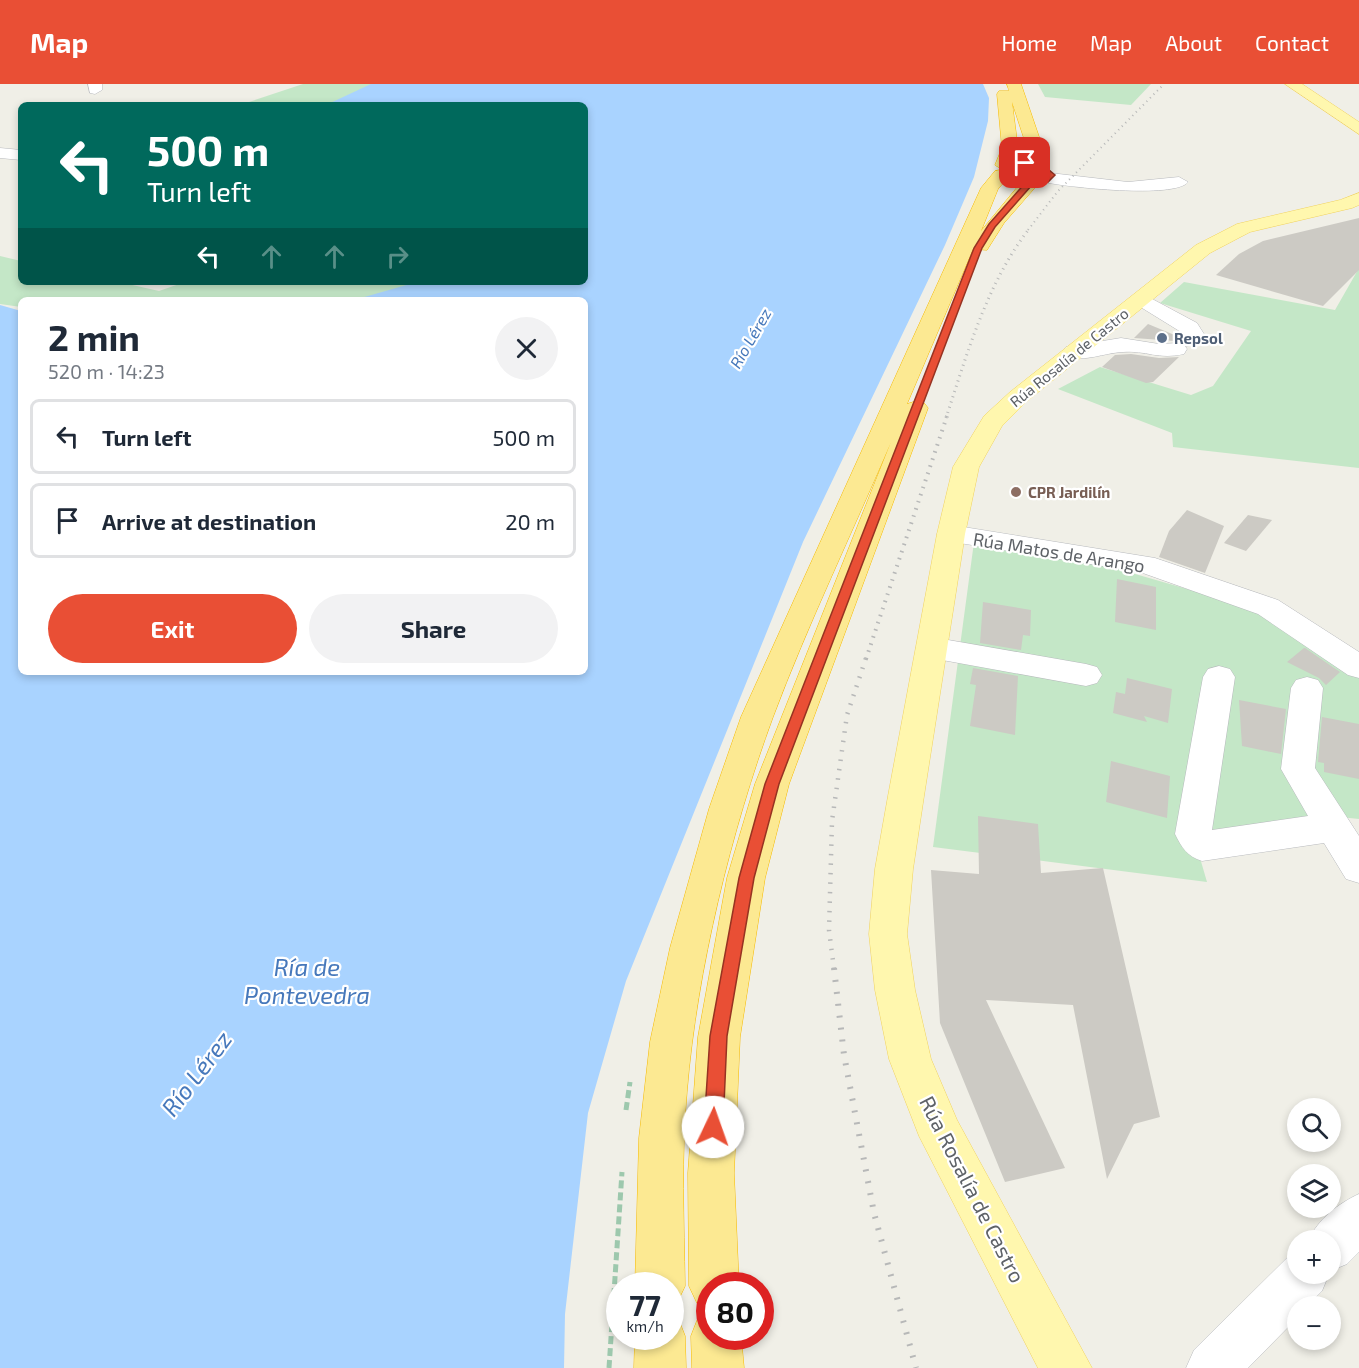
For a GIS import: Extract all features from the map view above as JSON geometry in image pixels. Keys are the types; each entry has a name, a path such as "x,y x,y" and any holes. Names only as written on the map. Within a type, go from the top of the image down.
{"highway":[{"path":"1002,84 1007,105 1010,148 1025,173"},
{"path":"714,1272 711,1173 719,1036 746,878 772,784 976,255 1025,173 1014,84"},
{"path":"660,1272 665,1092 678,1002 704,882 725,810 762,706 990,188 1025,173"},
{"path":"660,1350 660,1368"},
{"path":"717,1350 718,1368"}],"main road":[{"path":"1292,84 1359,129"},
{"name":"Rúa Rosalía de Castro","path":"1065,1368 941,1136 910,1059 895,990 888,934 894,869 951,534 966,467 993,421 1018,397 1203,249 1224,236 1244,228 1357,201"}],"street":[{"path":"0,153 18,154"},
{"path":"1025,173 1128,187 1179,182"},
{"path":"1074,352 1093,353 1122,344 1163,352 1182,345 1192,334 1189,328 1141,299"},
{"name":"Rúa Matos de Arango","path":"951,534 1145,564 1268,607 1359,667"},
{"path":"931,648 1086,675"},
{"path":"1219,677 1193,834 1202,846 1334,827"},
{"path":"1307,688 1298,769 1359,868"},
{"path":"1341,1236 1359,1218"},
{"path":"1212,1368 1295,1284"}],"green space":[{"path":"303,84 737,84 587,297 18,297 18,307 0,304 0,256 18,260 18,285 132,285 159,291 176,285 588,285 588,102 249,102"},
{"path":"1038,84 1151,84 1131,105 1045,97"},
{"path":"1359,268 1359,468 1173,447 1172,433 1058,389 1100,367 1191,395 1213,386 1251,331 1160,303 1184,282 1335,310"},
{"path":"974,542 1097,563 1260,610 1359,676 1359,819 1340,817 1310,774 1314,683 1302,678 1291,768 1323,821 1193,834 1207,882 933,847"}],"water":[{"name":"Ría de Pontevedra","path":"371,84 983,84 989,98 988,121 974,177 945,245 803,542 626,981 588,1113 565,1314 564,1368 0,1368 0,305 18,310 18,675 588,675 588,297 364,297 406,285 588,285 588,102 332,102"}],"building":[{"path":"1359,218 1359,270 1323,306 1216,275 1239,254 1263,241"},
{"path":"1148,324 1177,336 1175,341 1134,338"},
{"path":"1131,354 1159,358 1179,357 1153,382 1146,383 1102,367 1115,355"},
{"path":"1187,510 1224,526 1205,573 1159,557 1169,531"},
{"path":"1248,515 1272,520 1246,551 1224,543"},
{"path":"1117,579 1156,587 1156,630 1115,622"},
{"path":"983,602 1031,610 1030,636 1023,635 1021,650 980,643"},
{"path":"1304,648 1340,672 1326,685 1319,678 1287,662"},
{"path":"973,668 1018,676 1015,735 970,726 976,685 970,684"},
{"path":"1127,678 1172,689 1168,723 1144,716 1147,722 1113,713 1116,692 1125,694"},
{"path":"1239,700 1286,709 1281,754 1242,746"},
{"path":"1322,717 1359,724 1359,779 1324,772 1324,763 1318,762"},
{"path":"1111,761 1170,776 1167,818 1106,802"},
{"path":"978,816 1038,824 1041,873 1103,868 1160,1117 1134,1124 1107,1179 1073,1005 986,1000 1065,1168 1005,1182 940,1023 931,870 979,874"}],"railway":[{"path":"1028,230 1058,191 1164,84"},
{"path":"946,418 970,344 990,296 1001,272 1029,229"},
{"path":"866,659 947,416"},
{"path":"834,969 829,930 832,821 847,715 866,658"},
{"path":"834,968 844,1055 874,1213 916,1368"}],"place":[{"name":"Repsol","path":"1162,338"},
{"name":"CPR Jardilín","path":"1016,492"}],"route":[{"path":"713,1127 719,1036 746,878 772,784 978,248 992,226 1030,183 1046,181 1052,175 1041,166 1025,163"}],"water label":[{"name":"Río Lérez","path":"750,338"},
{"name":"Río Lérez","path":"196,1073"}]}
